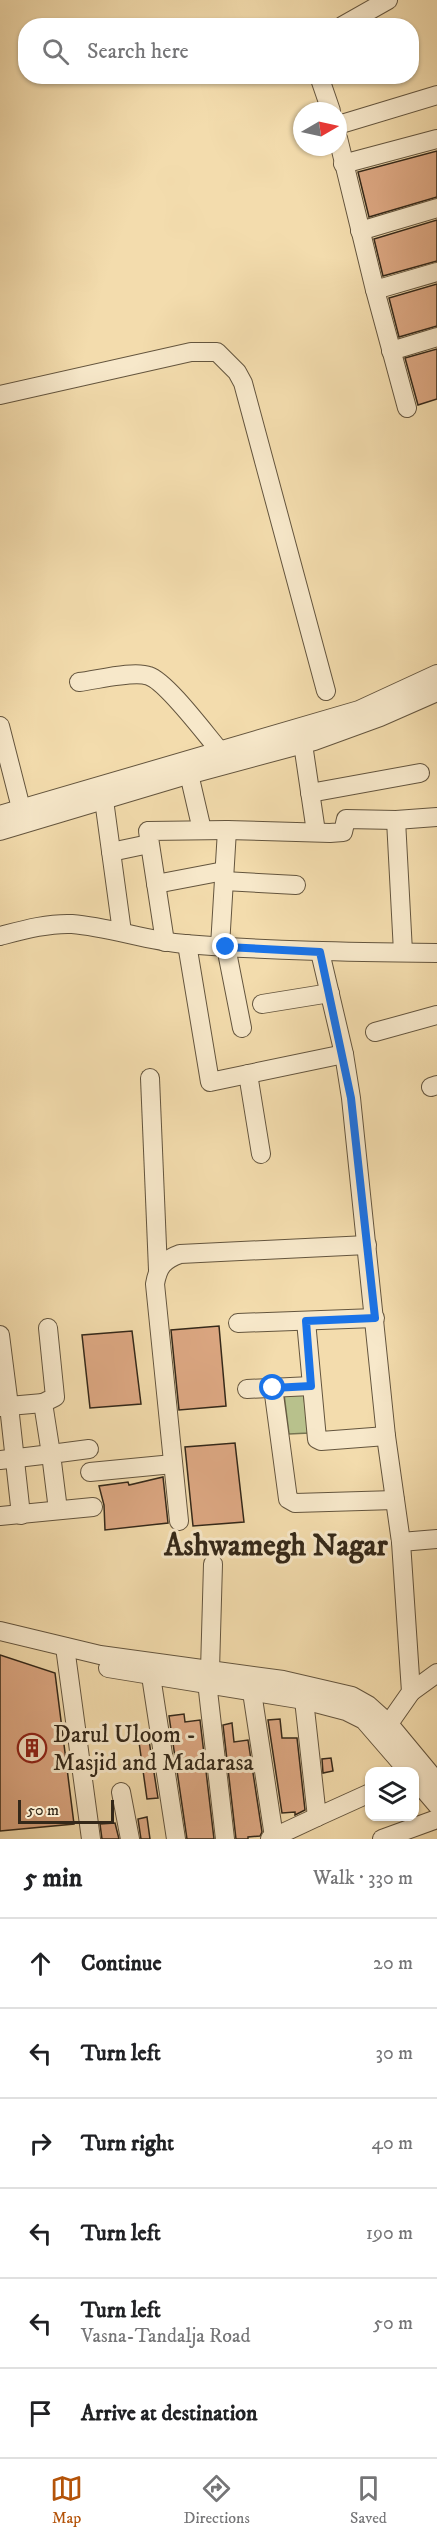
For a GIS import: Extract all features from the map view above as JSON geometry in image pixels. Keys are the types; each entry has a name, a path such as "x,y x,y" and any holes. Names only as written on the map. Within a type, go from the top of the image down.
{"street":[{"path":"356,18 388,0"},
{"path":"322,84 328,102"},
{"path":"347,122 437,95"},
{"path":"343,164 437,139"},
{"path":"341,156 407,408"},
{"path":"360,231 437,208"},
{"path":"375,290 437,272"},
{"path":"391,351 437,337"},
{"path":"0,395 190,352 217,352 229,362 243,383 326,691"},
{"path":"79,682 139,674 149,675 174,697 220,751"},
{"path":"0,815 358,710 437,674"},
{"path":"0,831 189,774 303,744 380,717 437,692"},
{"path":"0,726 21,808"},
{"path":"303,744 316,832"},
{"path":"310,792 420,773"},
{"path":"189,774 202,830"},
{"path":"104,800 122,932"},
{"path":"165,942 148,831 344,832 346,819 396,820 437,817"},
{"path":"396,820 403,952"},
{"path":"227,830 223,947 242,1028"},
{"path":"111,852 149,844"},
{"path":"156,884 224,876 296,885"},
{"path":"0,936 24,930 71,924 165,942 223,947 320,952 437,953"},
{"path":"187,944 210,1082 344,1054"},
{"path":"320,952 344,1054 357,1137 386,1436 401,1542 411,1692"},
{"path":"262,1004 330,993"},
{"path":"375,1032 437,1015"},
{"path":"248,1074 261,1154"},
{"path":"150,1077 158,1270 155,1284 179,1521"},
{"path":"158,1270 165,1261 180,1254 367,1245"},
{"path":"238,1323 375,1318"},
{"path":"306,1321 317,1439 321,1441 386,1436"},
{"path":"5,1406 43,1403 55,1398 48,1328"},
{"path":"0,1335 7,1459 21,1515"},
{"path":"247,1389 311,1386"},
{"path":"273,1388 286,1495 291,1502 395,1500"},
{"path":"43,1403 58,1510"},
{"path":"7,1459 89,1449"},
{"path":"90,1472 173,1464"},
{"path":"0,1516 93,1506"},
{"path":"401,1542 437,1539"},
{"path":"213,1564 208,1676 225,1839"},
{"path":"0,1631 66,1654 100,1655 208,1676 252,1692 304,1700 346,1711 384,1730 437,1782"},
{"path":"0,1642 66,1654 151,1676 283,1680 344,1693 368,1705 407,1767"},
{"path":"66,1654 91,1839"},
{"path":"384,1730 411,1692 437,1673"},
{"path":"151,1676 176,1839"},
{"path":"252,1692 272,1838 365,1795"},
{"path":"304,1700 317,1816"},
{"path":"382,1839 434,1821 419,1789"},
{"path":"121,1792 130,1839"}],"green space":[{"path":"303,1391 309,1433 289,1434 284,1394"}],"building":[{"path":"437,151 437,197 369,217 358,172"},
{"path":"437,220 437,261 383,276 374,239"},
{"path":"437,284 437,326 399,337 389,298"},
{"path":"437,349 437,399 418,405 405,358"},
{"path":"219,1326 226,1406 179,1410 171,1330"},
{"path":"132,1331 141,1404 90,1408 82,1335"},
{"path":"235,1443 244,1522 193,1526 185,1447"},
{"path":"163,1477 168,1523 105,1530 104,1505 99,1486 128,1482 129,1485"},
{"name":"Darul Uloom - Masjid and Madarasa","path":"0,1655 55,1673 74,1824 0,1831"},
{"path":"184,1714 185,1722 200,1720 214,1839 187,1839 169,1716"},
{"path":"280,1719 282,1738 297,1738 305,1810 295,1815 295,1812 282,1813 268,1720"},
{"path":"232,1723 234,1742 248,1740 262,1832 260,1836 248,1837 248,1839 236,1839 223,1725"},
{"path":"148,1734 158,1798 147,1799 138,1735"},
{"path":"331,1758 333,1771 323,1773 322,1759"},
{"path":"147,1817 150,1839 141,1839 138,1819"},
{"path":"115,1823 119,1839 102,1839 100,1824"}],"place":[{"name":"Darul Uloom - Masjid and Madarasa","path":"32,1748"}],"district":[{"name":"Ashwamegh Nagar","path":"276,1545"}],"route":[{"path":"226,947 320,952 344,1054 357,1137 375,1318 306,1321 311,1386 273,1388"}]}
